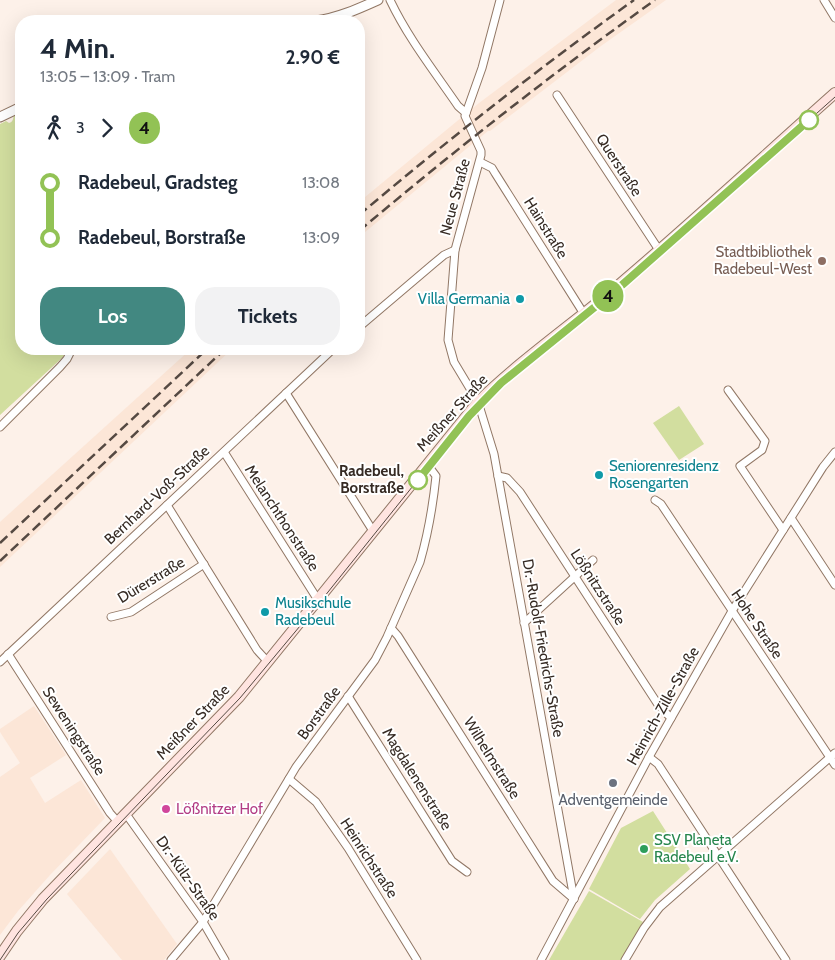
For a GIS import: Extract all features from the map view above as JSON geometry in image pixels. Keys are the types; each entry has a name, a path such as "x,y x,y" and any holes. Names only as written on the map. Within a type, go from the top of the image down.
{"main road":[{"name":"Meißner Straße","path":"0,956 43,899 222,714 268,662 478,402 659,250 835,93"}],"street":[{"path":"342,15 378,0"},
{"path":"390,0 398,17 458,106 466,113 482,68 500,0"},
{"path":"824,0 835,18"},
{"name":"Querstraße","path":"557,95 659,250"},
{"path":"0,117 15,110"},
{"name":"Neue Straße","path":"466,113 466,118 481,150 480,162 455,250 448,340 454,362 478,402"},
{"name":"Hainstraße","path":"480,162 492,168 584,314"},
{"path":"365,322 444,255 455,250"},
{"path":"0,427 60,368 69,355"},
{"name":"Bernhard-Voß-Straße","path":"0,662 327,355"},
{"path":"728,390 765,441 762,450 740,466 783,530"},
{"path":"286,393 373,531"},
{"name":"Dr.-Rudolf-Friedrichs-Straße","path":"478,402 494,454 574,899"},
{"name":"Melanchthonstraße","path":"224,452 318,600"},
{"name":"Heinrich-Zille-Straße","path":"542,960 649,757 732,611 823,467 835,452"},
{"name":"Borstraße","path":"172,960 203,922 289,779 375,660 420,562 434,505 436,476 427,464"},
{"name":"Lößnitzstraße","path":"498,476 507,478 520,492 658,706 671,718"},
{"name":"Hohe Straße","path":"654,500 661,504 732,611 832,755 835,765"},
{"name":"Dürerstraße","path":"167,505 257,650 268,662"},
{"path":"790,518 835,585"},
{"path":"524,623 593,560"},
{"name":"Dürerstraße","path":"111,617 130,612 204,564"},
{"name":"Wilhelmstraße","path":"391,628 404,644 553,880 574,899"},
{"name":"Seweningstraße","path":"8,654 110,813 118,822"},
{"name":"Magdalenenstraße","path":"348,696 452,861 468,872"},
{"path":"625,960 660,906 832,755"},
{"path":"649,757 658,764 786,960"},
{"name":"Heinrichstraße","path":"289,779 316,802 348,848 417,960"},
{"name":"Dr.-Külz-Straße","path":"126,814 203,922 225,960"}],"shaded area":[{"path":"616,0 666,0 488,131 365,232 365,197 479,103"},
{"path":"184,355 226,355 0,567 0,522"},
{"path":"34,706 66,755 30,778 45,803 81,780 105,818 50,875 18,911 0,935 0,777 20,763 0,732 0,729"},
{"path":"110,849 177,944 164,960 122,960 67,894"}],"green space":[{"path":"14,115 15,355 64,355 0,415 0,124 6,121 10,123"},
{"path":"679,406 704,444 679,460 653,423"},
{"name":"SSV Planeta Radebeul e.V.","path":"653,811 690,869 655,900 640,919 589,889 621,828"},
{"path":"589,891 643,922 621,960 549,960"}],"tram line":[{"path":"0,960 18,933 47,899 240,698 320,602 469,416 505,380 649,262 835,97"},
{"name":"4","path":"418,480 469,416 501,383 622,285 809,120"}],"railway":[{"path":"365,210 494,105 634,0"},
{"path":"365,226 505,112 655,0"},
{"path":"0,543 201,355"},
{"path":"0,561 219,355"}],"place":[{"name":"Stadtbibliothek Radebeul-West","path":"822,261"},
{"name":"Villa Germania","path":"520,299"},
{"name":"Seniorenresidenz Rosengarten","path":"599,475"},
{"name":"Radebeul, Borstraße","path":"418,480"},
{"name":"Musikschule Radebeul","path":"265,612"},
{"name":"Adventgemeinde","path":"613,783"},
{"name":"Lößnitzer Hof","path":"166,809"},
{"name":"SSV Planeta Radebeul e.V.","path":"644,849"}]}
